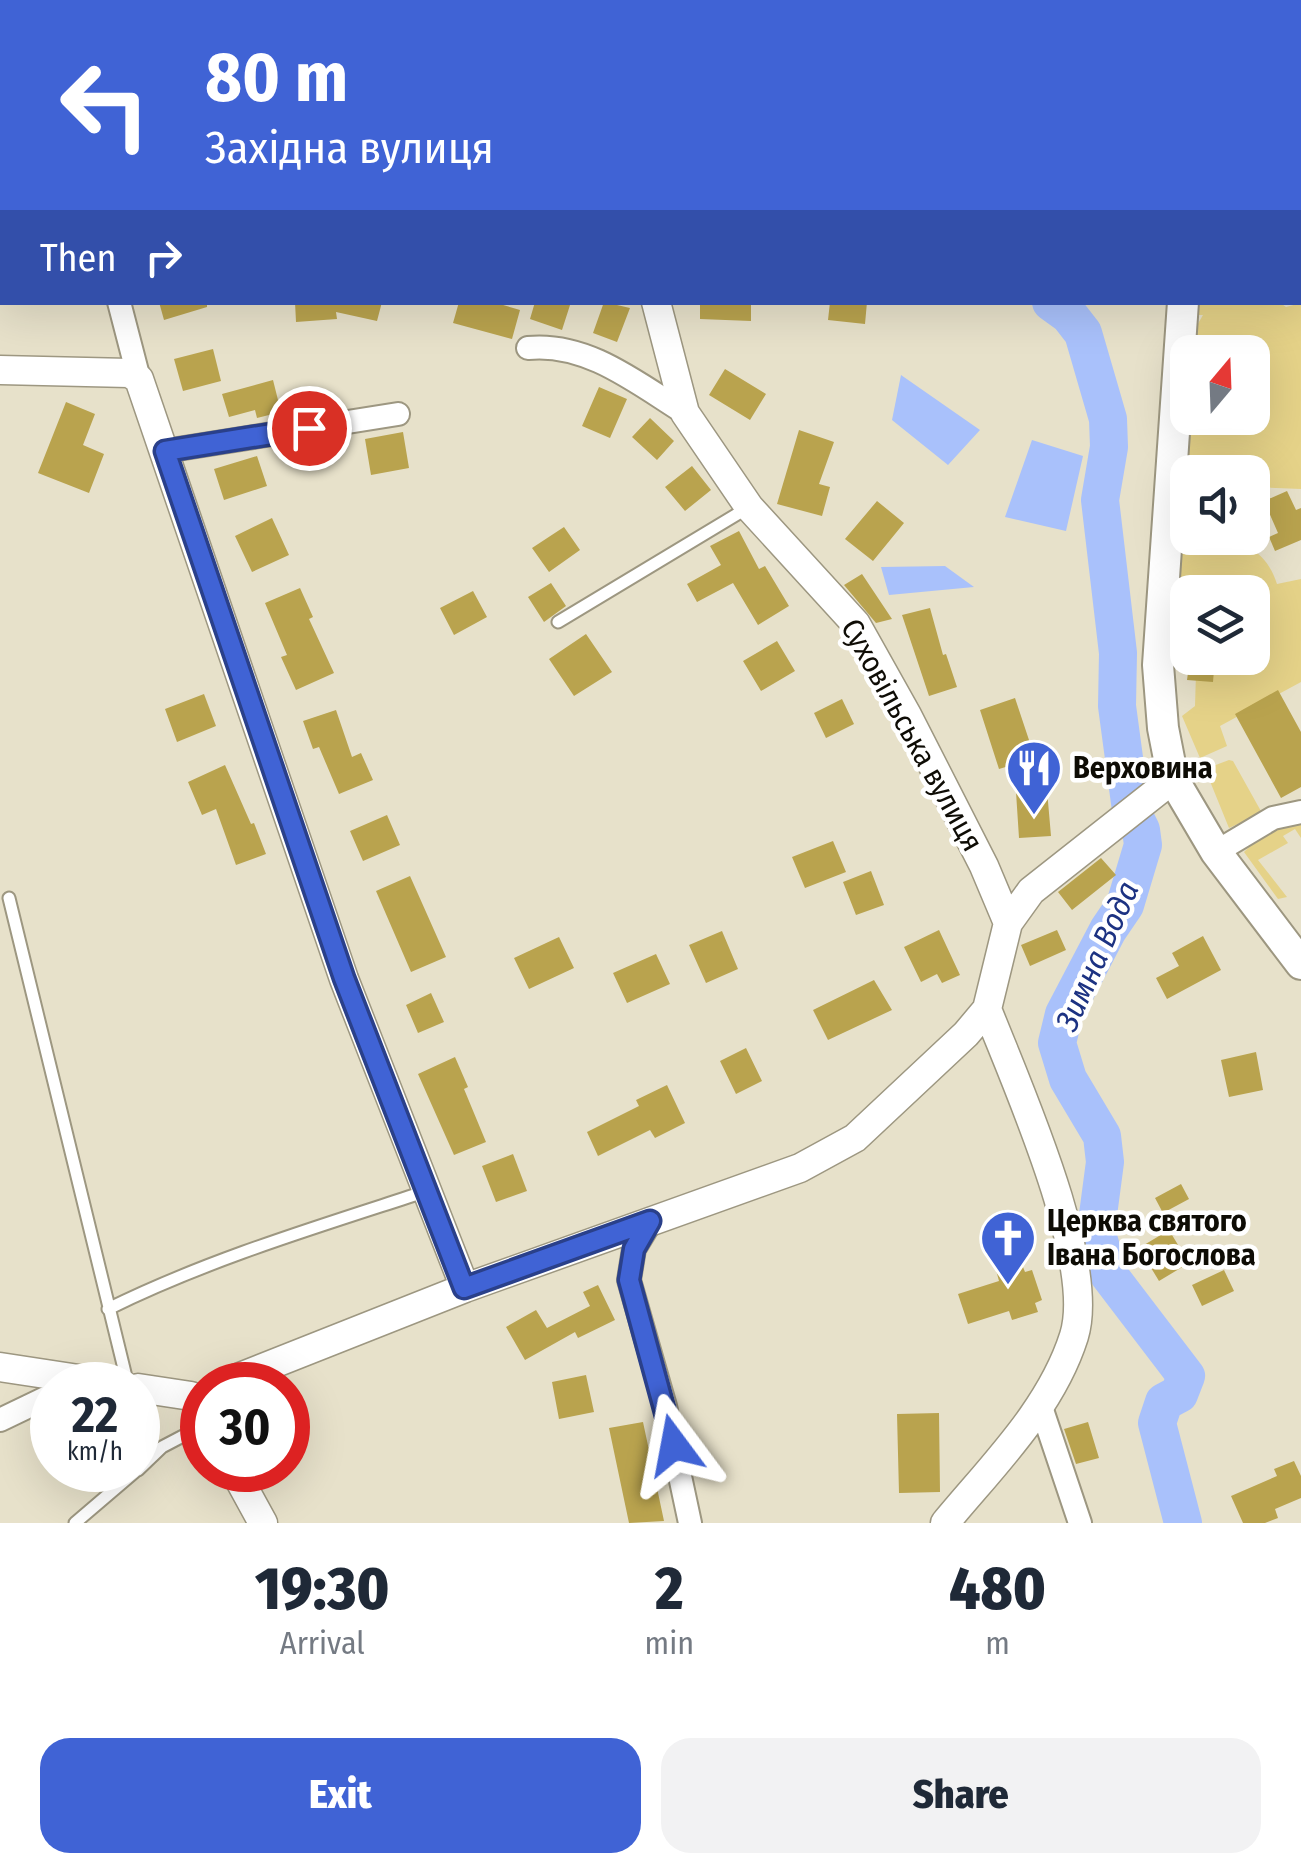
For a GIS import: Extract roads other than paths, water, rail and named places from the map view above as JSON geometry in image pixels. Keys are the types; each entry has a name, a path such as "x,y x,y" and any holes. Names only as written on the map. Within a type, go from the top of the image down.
{"main road":[{"path":"1183,305 1158,666 1162,728 1174,779 1216,852 1301,964"}],"street":[{"path":"120,305 139,378 344,978 464,1288"},
{"name":"Суховільська вулиця","path":"657,305 685,413 749,507 856,624 908,714 1008,923"},
{"path":"528,348 552,346 599,360 685,413"},
{"path":"0,370 129,373 139,378"},
{"path":"165,451 398,414"},
{"path":"278,1362 464,1288 800,1168 856,1138 987,1009 1008,923 1031,891 1174,779"},
{"path":"1216,852 1273,818 1301,812"},
{"path":"944,1523 1041,1407 1074,1336 1079,1302 1077,1274 1050,1170 987,1009"},
{"path":"650,1221 634,1249 629,1280 665,1406 690,1523"},
{"path":"0,1366 30,1372"},
{"path":"0,1420 30,1406"},
{"path":"1041,1407 1080,1523"},
{"path":"246,1492 263,1523"}],"lane":[{"path":"558,622 749,507"},
{"path":"9,898 122,1362"},
{"path":"108,1309 148,1289 310,1229 427,1192"},
{"path":"75,1523 111,1492"}],"water":[{"path":"901,375 980,430 948,465 892,420"},
{"path":"1032,440 1083,456 1066,531 1005,517"},
{"path":"945,566 974,587 889,595 881,567"}],"waterway":[{"name":"Зимна Вода","path":"1055,305 1083,333 1108,419 1109,447 1100,500 1118,653 1117,706 1131,810 1143,845 1125,905 1064,1014 1057,1043 1068,1079 1102,1136 1105,1162 1096,1230 1109,1275 1186,1376 1179,1394 1164,1402 1157,1423 1183,1523"}],"place":[{"name":"Верховина","path":"1034,817"},
{"name":"Церква святого Івана Богослова","path":"1008,1287"}]}
